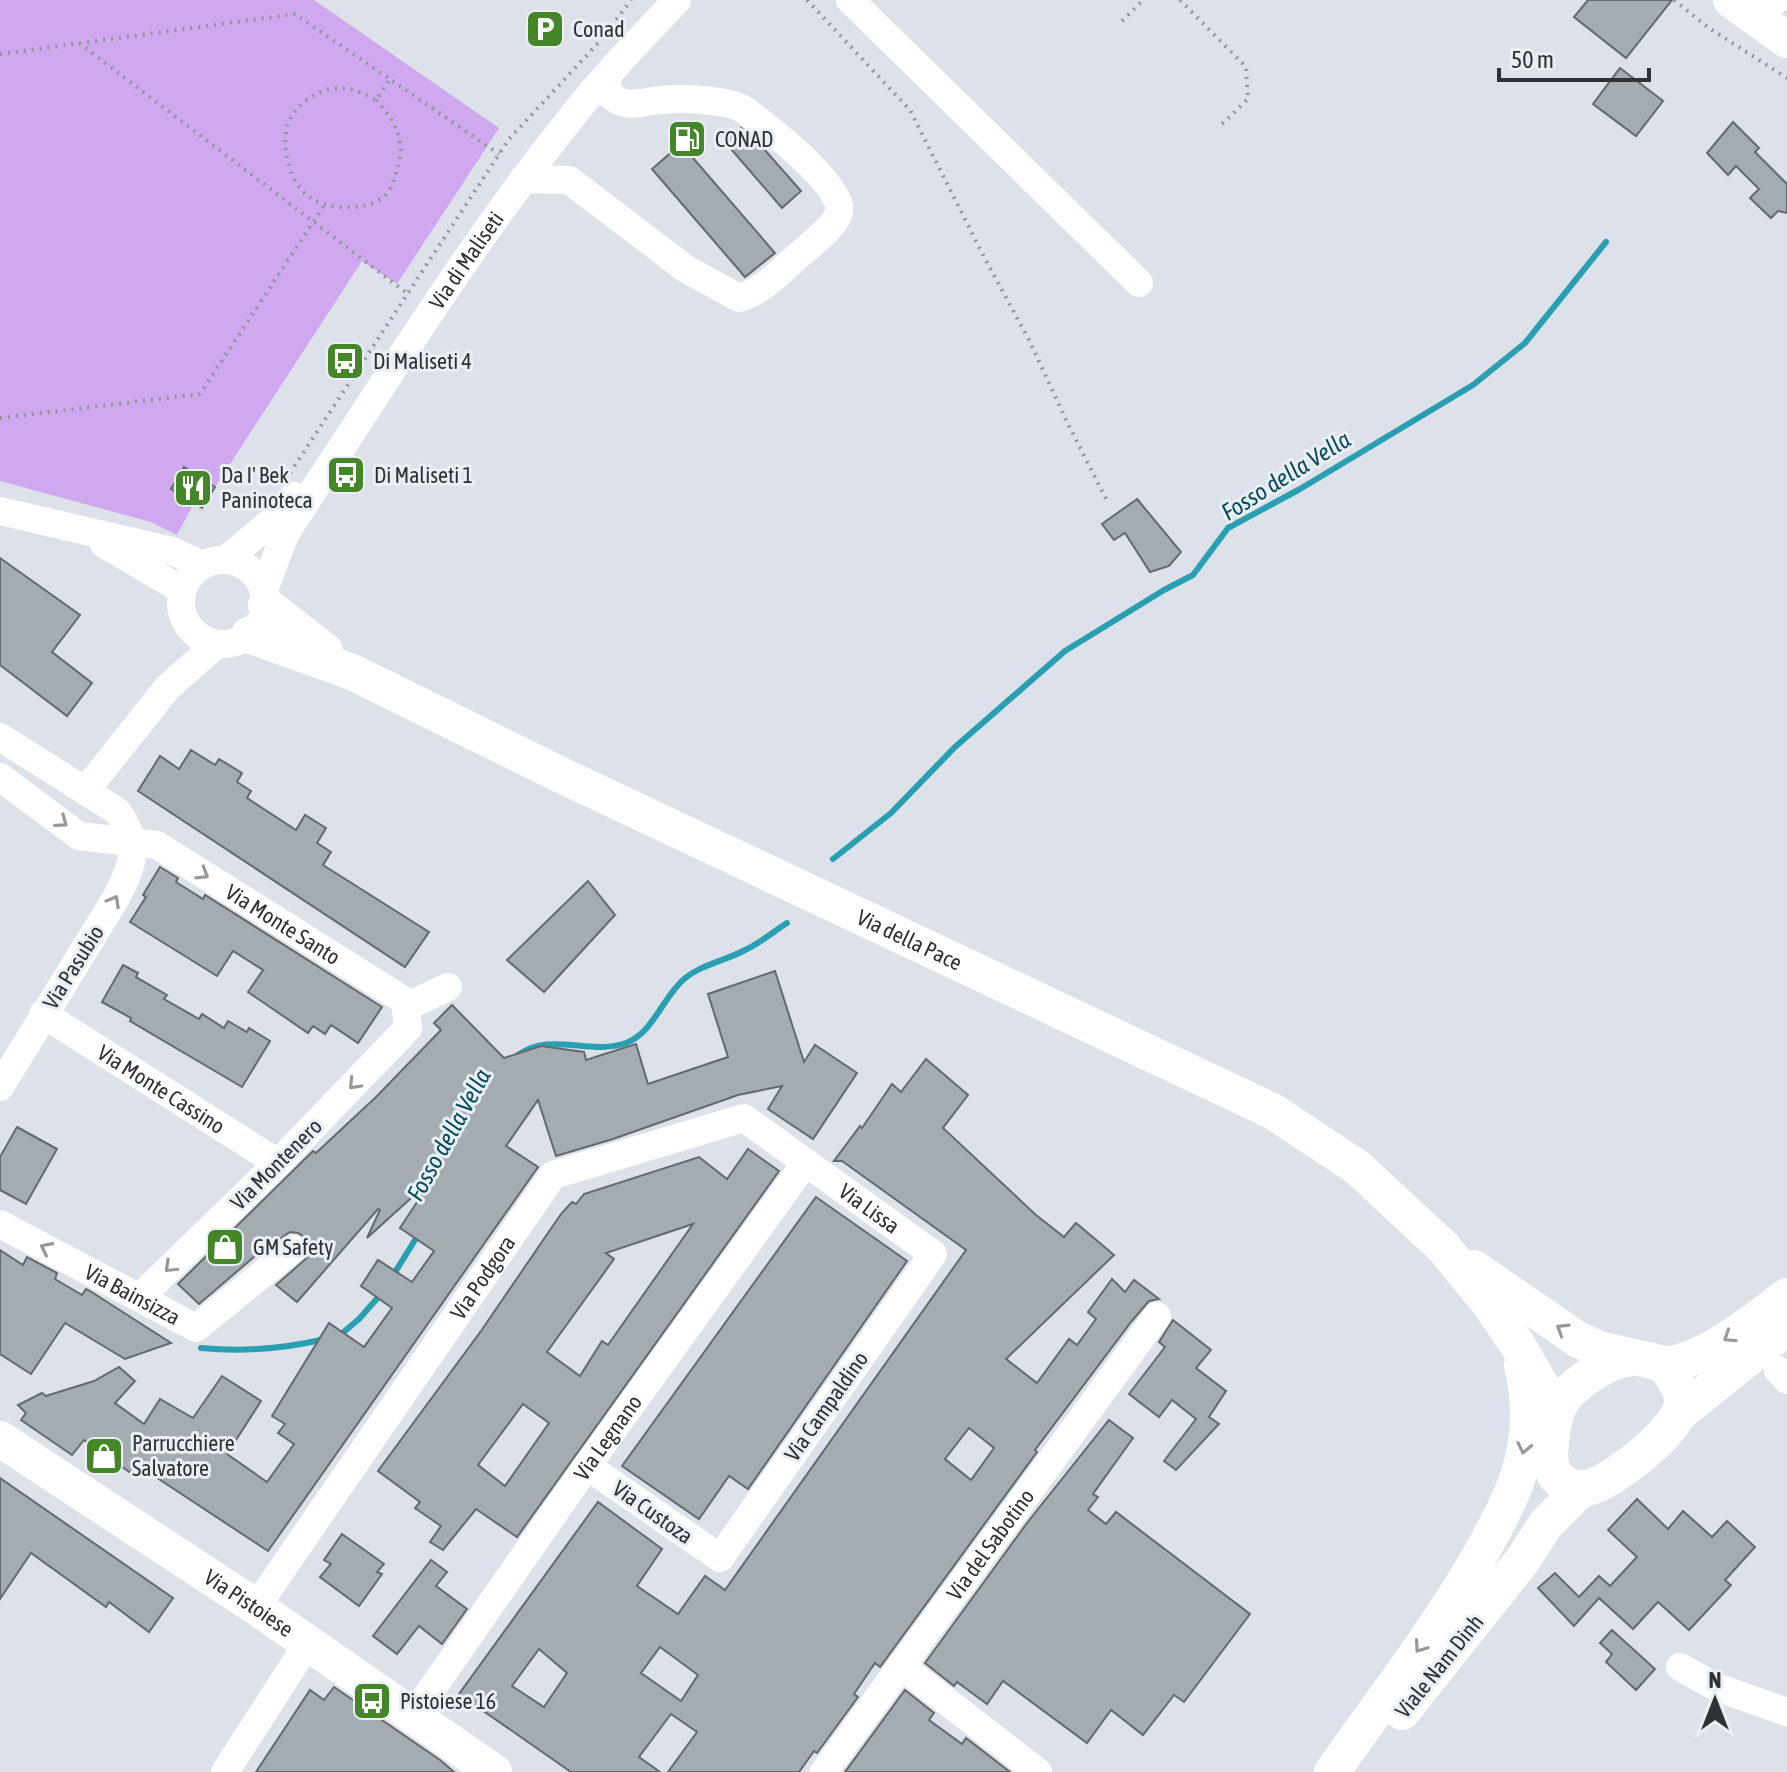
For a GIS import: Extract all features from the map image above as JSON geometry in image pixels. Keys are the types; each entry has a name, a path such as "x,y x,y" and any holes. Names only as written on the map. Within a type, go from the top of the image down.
{"main road":[{"path":"1756,4 1787,40"},
{"name":"Via della Pace","path":"249,618 561,775 1272,1111 1357,1167 1443,1247"},
{"path":"1443,1247 1488,1302 1517,1344 1556,1411"},
{"path":"1443,1247 1577,1339 1599,1349 1649,1361 1680,1392 1680,1413"},
{"path":"1464,1583 1507,1544 1551,1466 1556,1411 1564,1399 1593,1373 1611,1362 1677,1362 1706,1351 1787,1296"},
{"path":"1522,1561 1633,1474 1680,1413 1787,1327"},
{"path":"1464,1583 1504,1510 1517,1479 1527,1437 1526,1382 1517,1344"},
{"name":"Via Pistoiese","path":"0,1439 256,1607 494,1772"},
{"path":"1551,1466 1563,1483 1591,1487 1654,1444"},
{"path":"1522,1561 1555,1512 1582,1488"},
{"name":"Viale Nam Dinh","path":"1359,1772 1397,1718 1522,1561"},
{"name":"Viale Nam Dinh","path":"1332,1772 1464,1583"}],"street":[{"name":"Via di Maliseti","path":"272,535 403,324 531,141 565,98 657,0"},
{"name":"Via di Maliseti","path":"272,535 523,179 577,110 677,0"},
{"path":"850,0 1139,283"},
{"path":"523,179 569,180 686,269 739,298 751,295 779,272 822,235 838,216 840,207 836,194 795,149 741,107 703,101 664,100 626,104 613,98 607,90 608,76"},
{"path":"0,511 250,569 249,618"},
{"path":"76,528 182,590"},
{"path":"249,618 197,635 182,616 182,590 193,571 272,535"},
{"path":"86,790 168,687 249,618 272,535"},
{"path":"168,687 189,627"},
{"path":"0,737 117,811 127,825 133,842"},
{"name":"Via Monte Santo","path":"0,777 79,836 157,845 405,1001 407,1018"},
{"name":"Via Pasubio","path":"0,1087 116,898 128,871 133,842"},
{"path":"407,1018 448,987"},
{"name":"Via Monte Cassino","path":"43,1014 278,1163"},
{"name":"Via Montenero","path":"140,1297 278,1163 407,1018"},
{"name":"Via Podgora","path":"256,1607 553,1175 744,1118 806,1162"},
{"name":"Via Lissa","path":"806,1162 933,1254"},
{"name":"Via Legnano","path":"413,1716 587,1466 806,1162"},
{"name":"Via Bainsizza","path":"0,1224 196,1328 293,1249"},
{"name":"Via Campaldino","path":"720,1558 933,1254"},
{"name":"Via del Sabotino","path":"824,1772 1157,1316"},
{"name":"Via Custoza","path":"587,1466 720,1558"},
{"path":"225,1772 308,1643"},
{"path":"901,1666 1038,1772"},
{"path":"1680,1667 1716,1687 1787,1712"}],"path":[{"path":"807,0 910,110 1029,340 1107,501"},
{"path":"1122,21 1143,0"},
{"path":"1180,0 1246,67 1248,99 1222,124"},
{"path":"1674,0 1709,28 1787,78"},
{"path":"0,54 295,14 499,154"},
{"path":"79,43 409,294"},
{"path":"376,100 390,79"},
{"path":"343,88 376,100 387,112 401,138 401,157 390,190 367,206 325,204 312,199 301,190 294,178 285,148 287,128 293,113 327,90 343,88"},
{"path":"0,418 200,394 325,204"}],"shaded area":[{"path":"0,0 314,0 499,128 397,284 362,261 215,487 183,468 172,489 194,503 177,535 151,522 0,481"}],"building":[{"path":"1588,0 1672,0 1626,58 1574,17"},
{"path":"1620,68 1663,101 1636,136 1593,104"},
{"path":"1733,122 1759,148 1755,152 1787,184 1787,213 1778,211 1771,218 1750,198 1759,189 1736,166 1728,175 1707,153"},
{"path":"741,128 756,140 801,191 782,208 725,142"},
{"path":"681,144 775,253 745,277 652,169"},
{"name":"Da I' Bek Paninoteca","path":"184,467 215,487 202,508 171,489"},
{"path":"1137,499 1181,552 1169,566 1150,572 1125,533 1114,540 1102,524"},
{"path":"0,558 80,615 52,652 92,683 67,716 0,665"},
{"path":"191,750 215,765 219,759 242,773 237,782 251,791 247,798 296,830 305,815 326,828 317,843 331,852 323,865 429,932 405,967 138,791 160,756 179,769"},
{"path":"160,867 178,878 176,882 203,899 205,895 382,1007 358,1043 331,1025 325,1034 313,1026 308,1033 248,992 263,970 233,951 217,976 130,922"},
{"path":"588,881 615,915 544,992 507,960"},
{"path":"123,965 138,973 136,977 167,995 164,999 199,1019 202,1014 224,1028 228,1021 247,1032 249,1028 270,1041 242,1087 102,1002"},
{"path":"775,971 804,1062 815,1045 857,1073 813,1139 768,1109 782,1086 738,1095 556,1156 538,1100 506,1146 538,1167 268,1551 139,1466 132,1474 84,1440 72,1455 21,1420 26,1413 18,1405 42,1393 46,1396 94,1381 119,1367 135,1381 115,1403 144,1424 160,1399 193,1418 222,1376 261,1401 227,1454 267,1482 294,1444 278,1433 285,1424 272,1416 329,1323 364,1347 392,1308 361,1286 378,1260 412,1282 434,1251 400,1228 423,1193 420,1190 367,1238 378,1209 297,1302 276,1285 309,1256 307,1239 298,1233 290,1232 269,1244 199,1304 178,1284 313,1151 316,1153 376,1097 441,1030 434,1023 452,1005 504,1058 541,1046 584,1052 586,1060 636,1044 648,1084 728,1057 708,994"},
{"path":"926,1059 968,1095 943,1128 1064,1237 1076,1223 1114,1255 1006,1359 1037,1383 1069,1339 1077,1345 1096,1319 1088,1312 1112,1279 1125,1292 1134,1280 1159,1299 1149,1301 1131,1322 880,1667 875,1663 854,1694 858,1697 799,1772 668,1772 697,1732 671,1714 639,1757 660,1772 571,1772 459,1694 598,1502 662,1549 637,1586 678,1614 705,1576 725,1590 966,1250 842,1161 834,1161 860,1126 862,1128 892,1084 901,1092","holes":["969,1428 994,1448 971,1480 945,1459","660,1647 698,1675 681,1701 641,1673","539,1649 567,1673 544,1707 512,1686"]},
{"path":"17,1127 57,1149 26,1204 0,1190 0,1157"},
{"path":"748,1149 779,1171 517,1537 476,1509 443,1550 430,1542 441,1526 415,1508 420,1502 378,1471 481,1331 561,1214 584,1194 699,1157 727,1179","holes":["693,1224 608,1345 602,1341 580,1376 547,1352 614,1259 606,1253","523,1404 549,1423 505,1486 478,1465"]},
{"path":"816,1197 907,1261 748,1489 729,1476 699,1519 622,1466"},
{"path":"0,1250 23,1265 27,1257 57,1273 55,1279 82,1295 86,1289 90,1291 171,1343 125,1359 65,1323 31,1374 0,1354"},
{"path":"1173,1320 1211,1350 1196,1368 1226,1391 1209,1417 1219,1424 1176,1470 1164,1461 1196,1419 1172,1400 1159,1417 1129,1394 1165,1347 1159,1342"},
{"path":"1109,1420 1133,1438 1093,1494 1098,1497 1088,1510 1106,1524 1116,1512 1250,1614 1184,1702 1174,1695 1143,1735 1111,1710 1087,1743 1003,1681 987,1704 957,1682 954,1686 925,1663 1027,1523"},
{"path":"0,1478 173,1598 149,1632 109,1602 106,1607 31,1553 0,1599"},
{"path":"1637,1499 1668,1529 1683,1511 1712,1537 1727,1521 1755,1547 1725,1580 1731,1585 1689,1630 1658,1602 1633,1629 1599,1598 1574,1626 1538,1588 1555,1573 1579,1597 1599,1576 1610,1586 1637,1557 1608,1530"},
{"path":"342,1534 384,1564 377,1572 382,1574 359,1606 320,1577 331,1564 324,1560"},
{"path":"431,1560 447,1572 436,1586 467,1609 442,1644 419,1626 397,1654 373,1636"},
{"path":"1612,1630 1655,1669 1636,1690 1606,1662 1612,1654 1600,1643"},
{"path":"334,1687 454,1772 256,1772 310,1690 324,1700"},
{"path":"905,1690 934,1713 929,1720 962,1744 966,1738 1010,1772 845,1772"}],"waterway":[{"name":"Fosso della Vella","path":"833,859 891,813 955,747 1065,651 1193,575 1228,528 1300,489 1473,385 1525,343 1606,242"},
{"name":"Fosso della Vella","path":"518,1055 544,1045 599,1047 626,1043 644,1031 684,979 751,947 787,923"},
{"name":"Fosso della Vella","path":"392,1277 420,1232"},
{"name":"Fosso della Vella","path":"339,1336 382,1293"},
{"name":"Fosso della Vella","path":"201,1348 263,1349 325,1339"}],"place":[{"name":"Conad","path":"545,29"},
{"name":"CONAD","path":"687,139"},
{"name":"Di Maliseti 4","path":"345,361"},
{"name":"Di Maliseti 1","path":"346,475"},
{"name":"Da I' Bek Paninoteca","path":"193,488"},
{"name":"GM Safety","path":"225,1247"},
{"name":"Parrucchiere Salvatore","path":"104,1456"},
{"name":"Pistoiese 16","path":"372,1701"}]}
